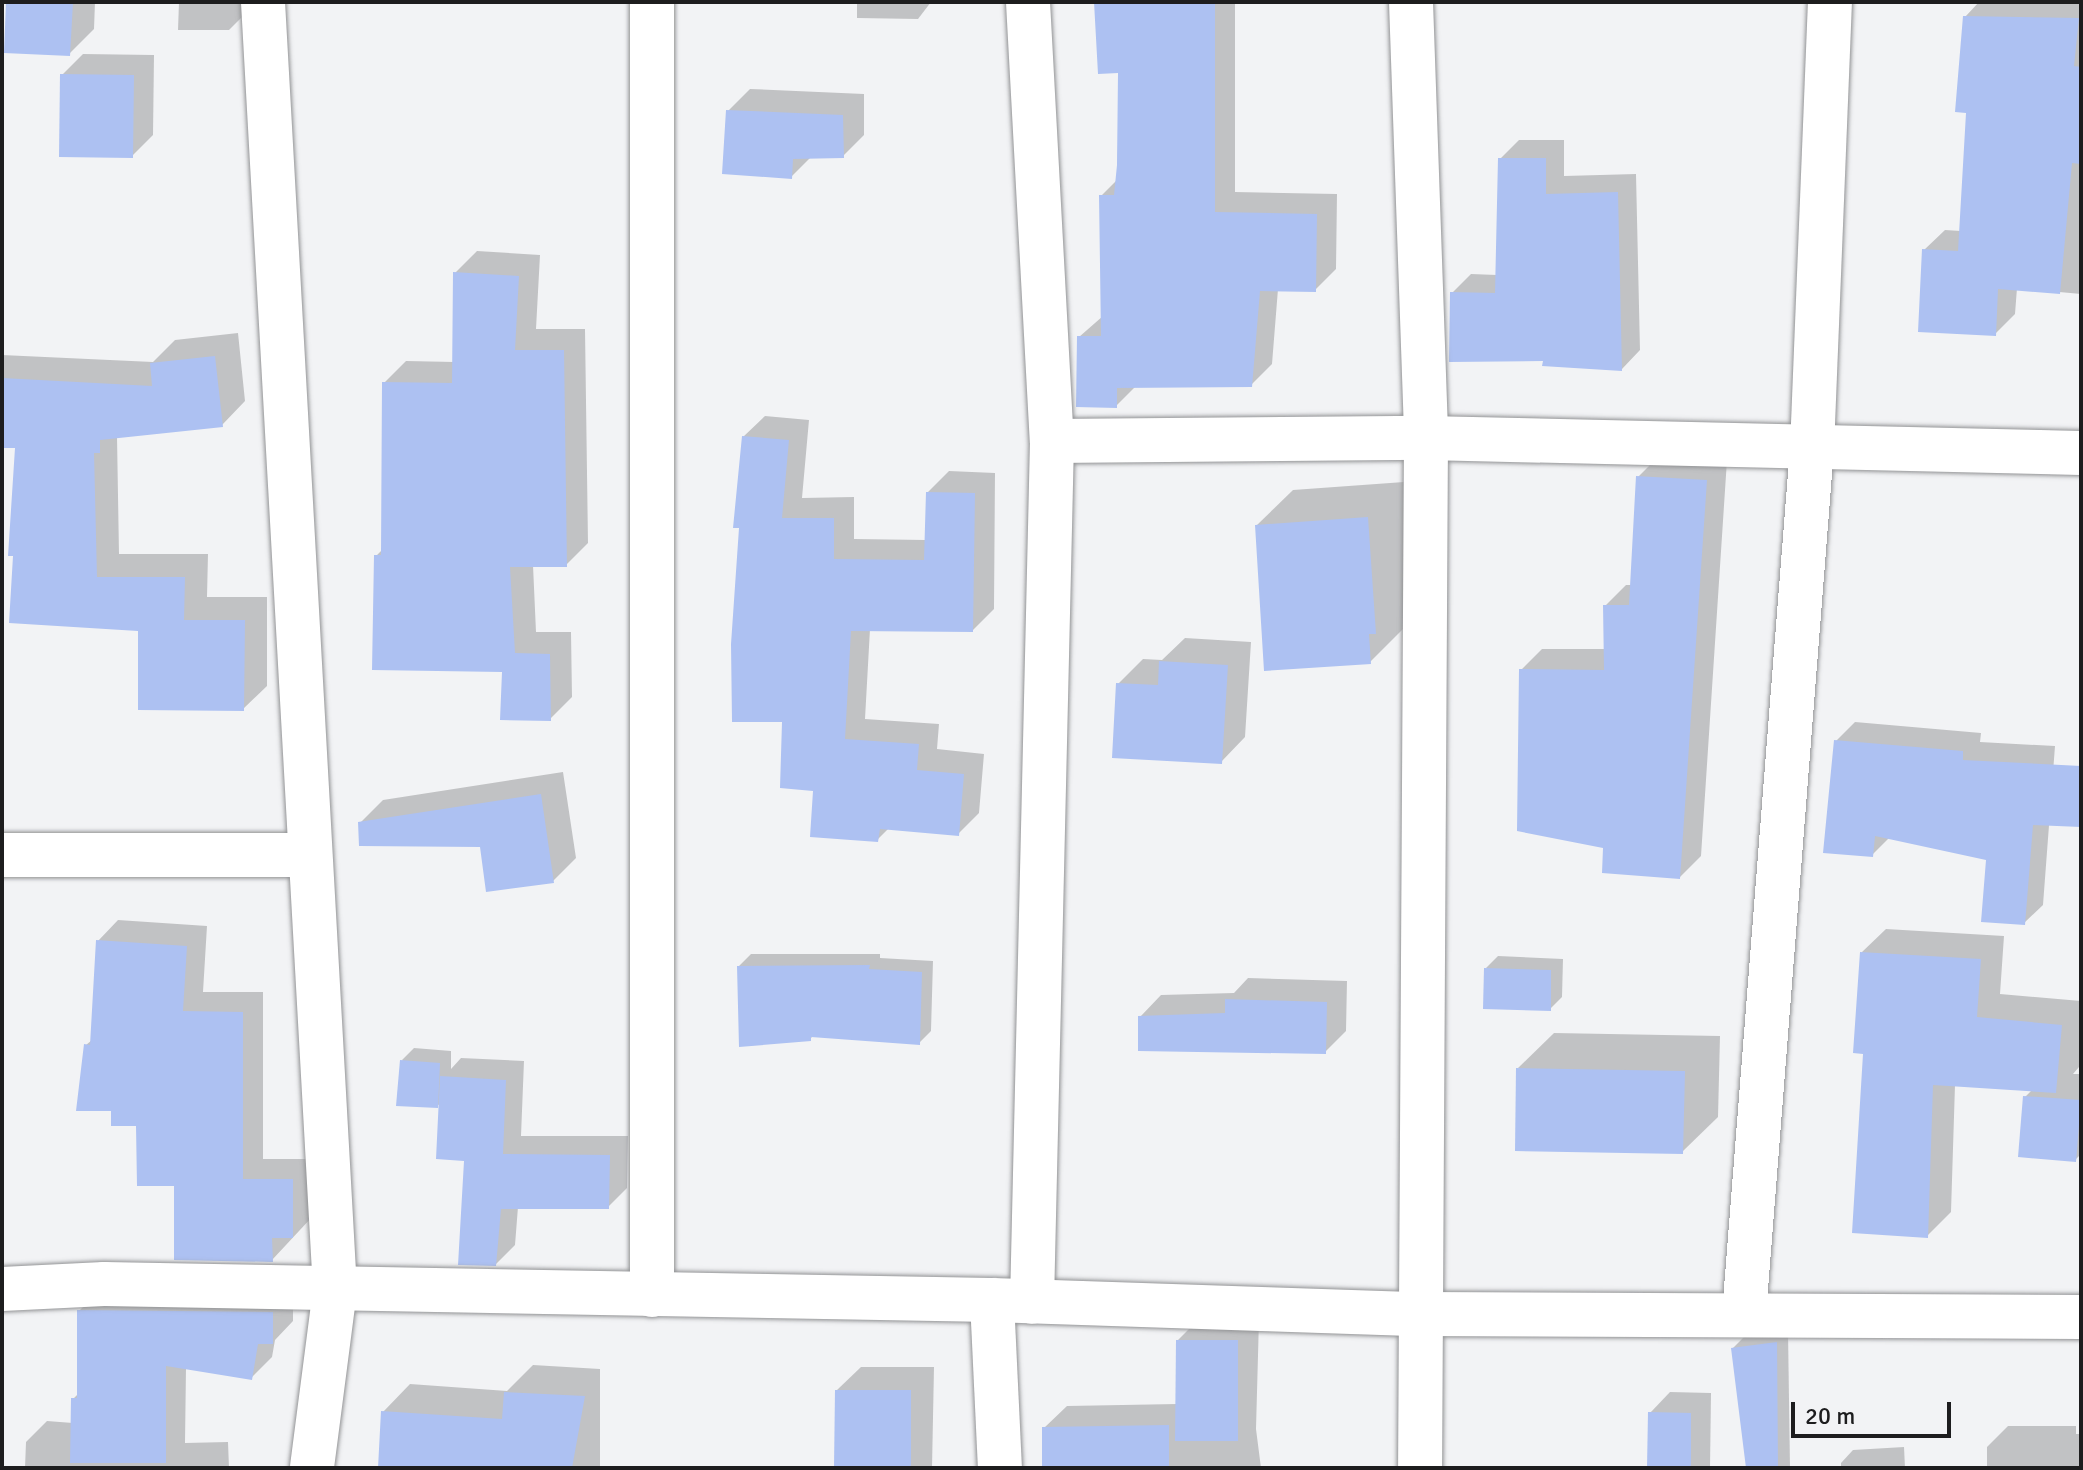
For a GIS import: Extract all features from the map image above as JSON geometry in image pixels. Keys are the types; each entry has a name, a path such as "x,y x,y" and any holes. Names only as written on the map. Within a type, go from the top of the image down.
{"street":[{"path":"263,2 335,1290 312,1468"},
{"path":"652,2 652,1295"},
{"path":"1000,1468 1012,1301 1052,441 1028,2"},
{"path":"1411,2 1426,438 1420,1468"},
{"path":"1744,1314 1812,449 1830,2"},
{"path":"1052,441 1426,438 2081,453"},
{"path":"2,855 310,855"},
{"path":"2,1289 104,1284 1012,1301 1419,1314 2081,1317"}],"building":[{"path":"6,2 73,2 70,56 4,53"},
{"path":"1094,2 1215,2 1215,212 1317,214 1316,292 1260,291 1252,387 1117,388 1117,408 1076,407 1077,336 1101,336 1099,195 1114,195 1117,165 1118,73 1098,74"},
{"path":"1963,16 2079,18 2074,66 2081,67 2081,164 2072,163 2060,294 1998,289 1996,336 1918,332 1922,249 1958,251 1966,113 1955,112"},
{"path":"60,74 134,75 133,158 59,157"},
{"path":"726,110 843,115 844,158 793,159 792,179 722,174"},
{"path":"1498,158 1546,158 1546,194 1618,192 1622,371 1542,366 1543,361 1449,362 1450,292 1495,293"},
{"path":"453,272 519,276 515,350 564,350 567,567 510,567 515,653 550,654 551,721 500,720 502,672 372,670 374,555 381,555 382,382 452,383"},
{"path":"215,356 223,427 100,440 100,453 94,453 97,577 185,577 184,620 245,620 244,711 138,710 138,631 9,623 13,556 8,556 15,448 2,448 2,378 152,386 150,363"},
{"path":"742,436 789,440 782,518 834,518 834,559 924,560 926,492 975,493 973,632 851,631 845,739 919,744 917,770 964,774 959,836 880,829 878,842 810,837 813,791 780,788 782,722 732,722 731,644 739,528 733,528"},
{"path":"1636,476 1707,480 1680,879 1602,873 1603,848 1517,831 1519,669 1604,670 1603,605 1629,605"},
{"path":"1368,517 1376,634 1369,634 1371,664 1264,671 1255,525"},
{"path":"1159,661 1228,665 1222,764 1112,758 1116,683 1158,685"},
{"path":"1834,740 1963,751 1963,760 2081,766 2081,827 2033,825 2025,925 1981,922 1986,860 1875,836 1873,857 1823,853"},
{"path":"541,794 554,883 486,892 480,847 359,846 358,822"},
{"path":"96,940 187,946 183,1011 243,1012 243,1179 293,1179 293,1238 272,1238 273,1262 174,1260 174,1186 137,1186 136,1126 111,1126 111,1111 76,1111 84,1044 90,1045"},
{"path":"1860,952 1981,959 1977,1017 2062,1025 2056,1093 1933,1085 1928,1238 1852,1233 1863,1054 1853,1053"},
{"path":"870,965 869,969 922,972 920,1045 811,1037 811,1041 739,1047 737,966"},
{"path":"1484,968 1551,970 1551,1011 1483,1009"},
{"path":"1225,999 1327,1002 1326,1054 1138,1051 1138,1016 1225,1013"},
{"path":"400,1060 440,1063 438,1108 396,1106"},
{"path":"1516,1068 1685,1071 1683,1154 1515,1151"},
{"path":"440,1076 506,1080 503,1154 610,1155 609,1209 501,1209 496,1266 458,1265 464,1161 436,1159"},
{"path":"2023,1096 2081,1100 2076,1162 2018,1157"},
{"path":"77,1310 273,1312 273,1344 258,1344 252,1380 166,1366 166,1463 70,1463 71,1398 77,1398"},
{"path":"1176,1340 1238,1340 1238,1441 1175,1441"},
{"path":"1777,1342 1778,1468 1746,1468 1731,1348"},
{"path":"835,1390 911,1390 911,1468 834,1468"},
{"path":"504,1392 585,1396 572,1468 378,1468 381,1411 502,1419"},
{"path":"1648,1412 1691,1413 1691,1468 1647,1468"},
{"path":"1169,1425 1169,1468 1042,1468 1042,1427"}]}
